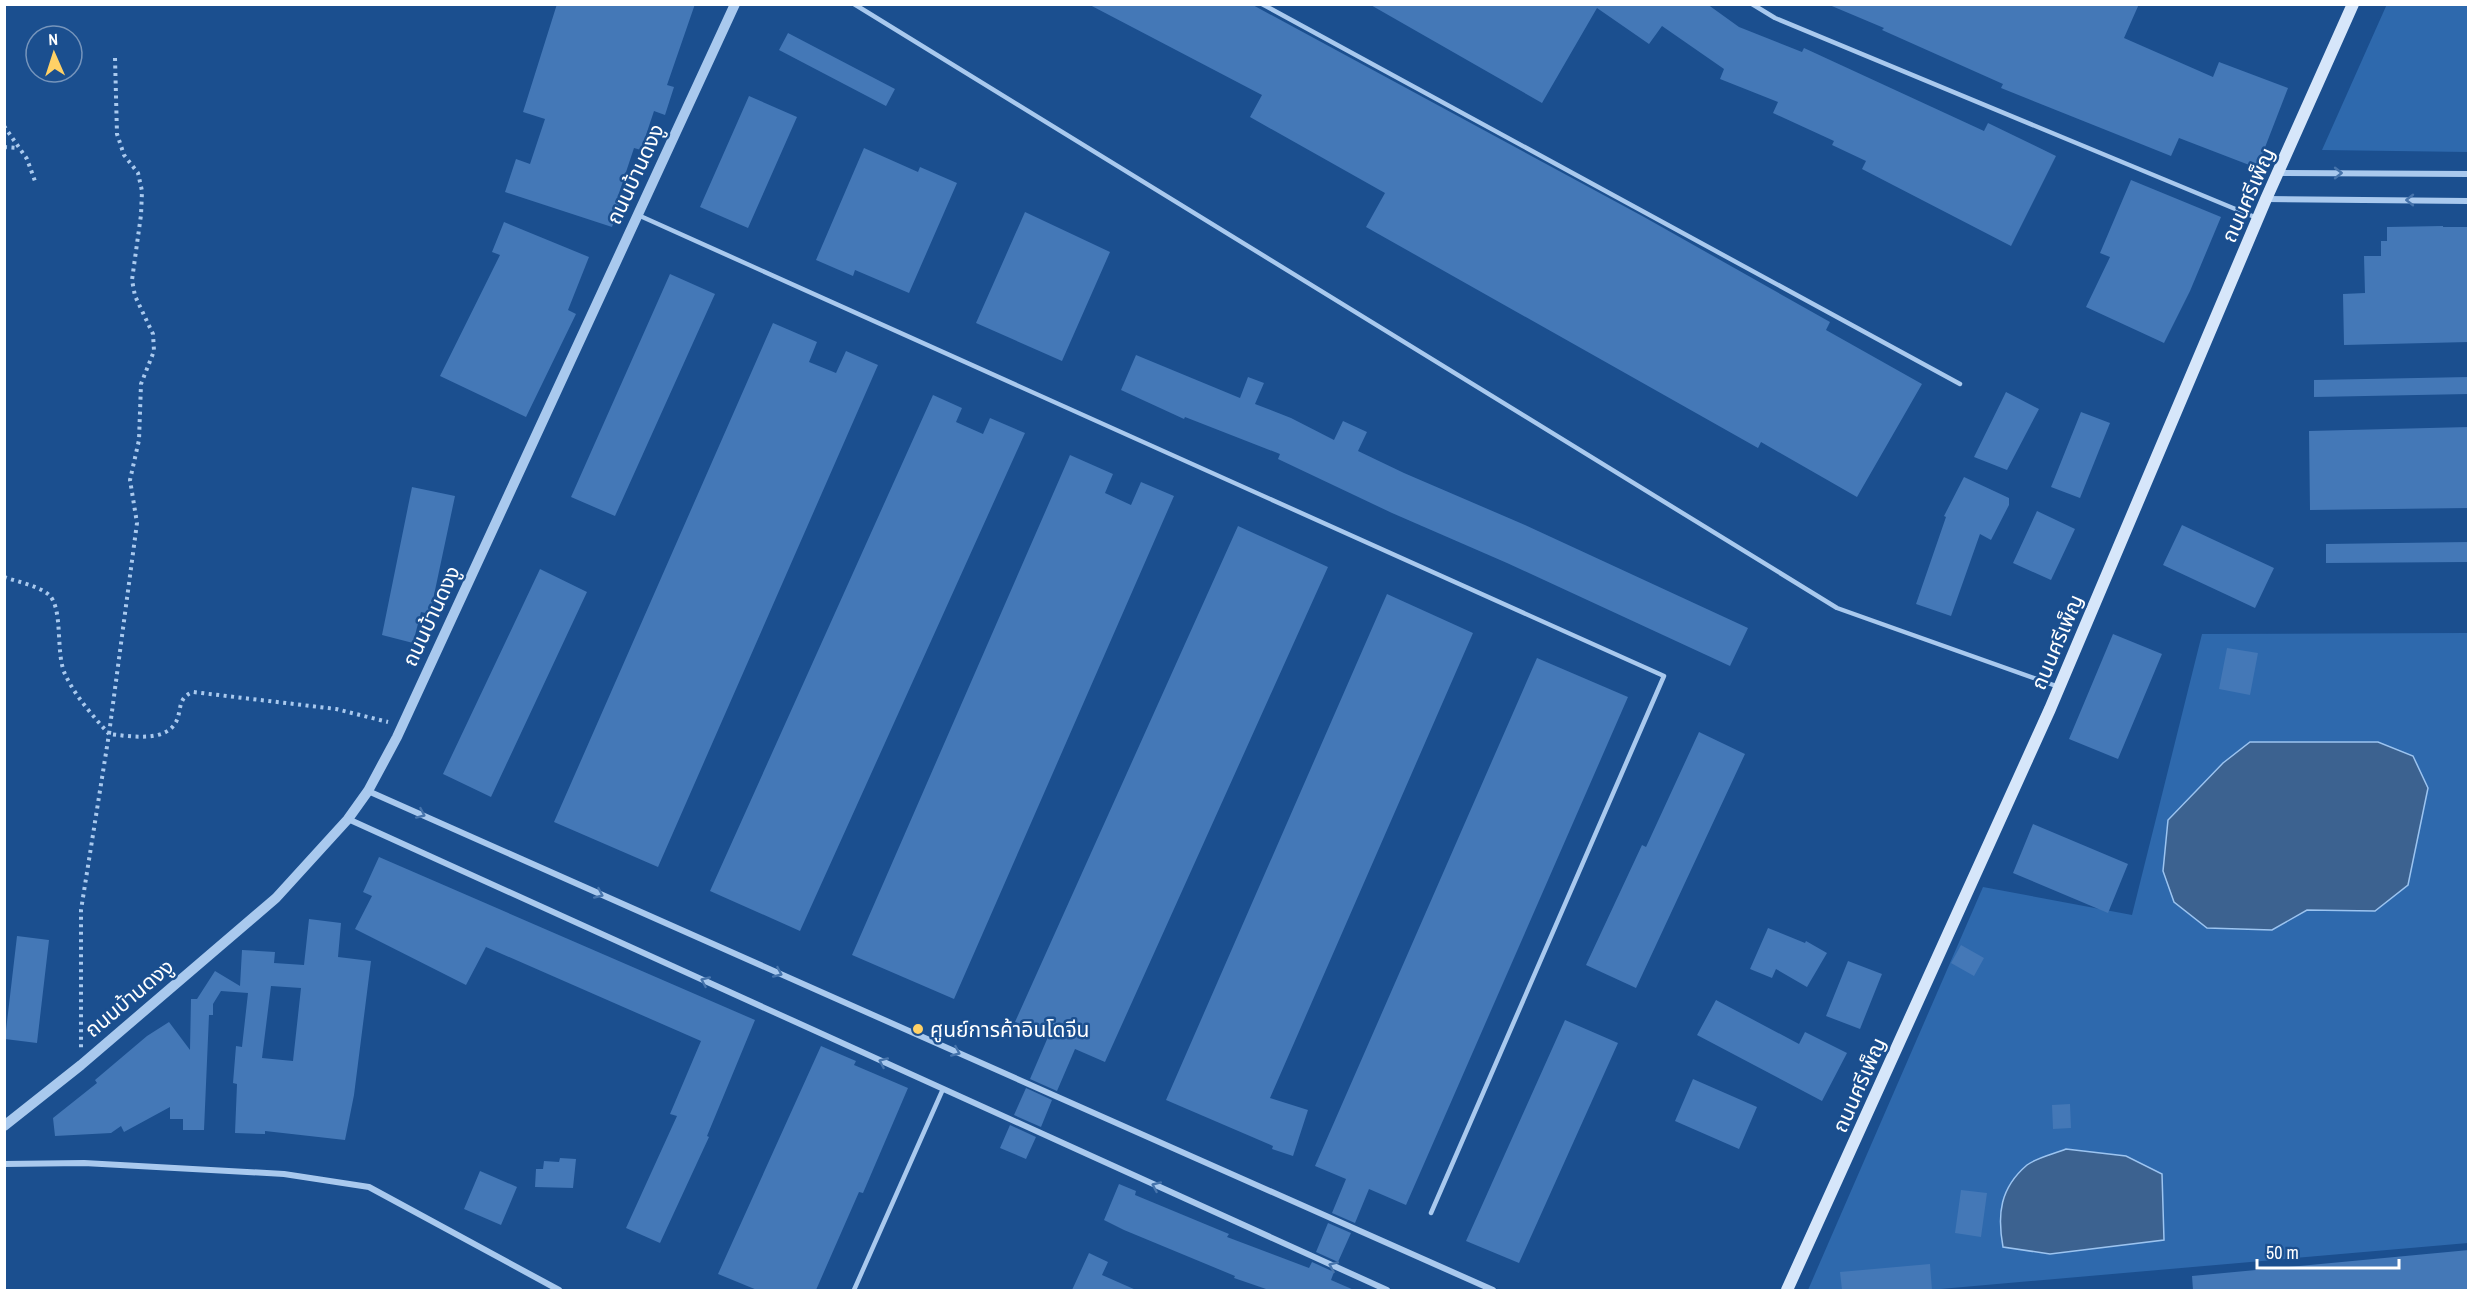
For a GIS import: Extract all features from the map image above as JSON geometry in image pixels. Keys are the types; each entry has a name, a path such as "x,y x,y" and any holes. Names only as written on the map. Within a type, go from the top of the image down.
{"main road":[{"name":"ถนนศรีเพ็ญ","path":"1787,1290 2060,687 2266,199 2354,4"}],"street":[{"name":"ถนนบ้านดงงู","path":"4,1126 81,1065 276,898 348,819 368,791 402,725 735,4"},
{"path":"2279,173 2469,174"},
{"path":"2266,199 2469,201"},
{"path":"368,791 1493,1290"},
{"path":"348,819 1386,1290"},
{"path":"4,1164 84,1162 272,1173 369,1187 559,1290"}],"lane":[{"path":"854,4 1837,608 2060,687"},
{"path":"1262,4 1960,384"},
{"path":"1752,4 1775,18 2258,219"},
{"path":"638,215 1664,676 1431,1213"},
{"path":"854,1290 943,1089"}],"path":[{"path":"81,1065 81,910 109,734 136,523 130,480 139,440 141,384 154,351 153,334 135,296 132,280 142,191 138,173 124,155 117,134 115,58"},
{"path":"4,126 27,159 36,184"},
{"path":"4,147 20,148"},
{"path":"4,577 37,588 49,595 57,605 59,655 65,674 76,693 109,734 134,737 157,735 171,729 177,721 180,701 185,695 193,692 336,709 402,725"}],"shaded area":[{"path":"2387,4 2468,5 2468,152 2322,150"},
{"path":"2468,633 2468,1243 1929,1290 1808,1290 1983,887 2132,915 2202,634","holes":["2250,742 2375,911 2307,910 2272,930 2168,820 2223,763","2126,1156 2162,1174 2164,1240"]},
{"path":"2250,742 2378,742 2413,756 2428,788 2408,885 2375,911 2307,910 2272,930 2207,928 2174,902 2163,871 2168,820 2223,763"},
{"path":"2066,1149 2126,1156 2162,1174 2164,1240 2050,1254 2003,1247 2001,1213 2006,1192 2011,1183 2027,1165"}],"building":[{"path":"557,4 695,4 667,85 674,87 665,115 654,111 641,150 634,148 619,193 623,194 612,227 505,192 516,159 530,164 545,119 523,112"},
{"path":"1088,4 1251,4 1644,217 1830,322 1826,330 1922,384 1857,497 1761,442 1758,448 1366,227 1385,193 1250,117 1262,95"},
{"path":"1369,4 1707,4 1739,27 1802,52 1804,48 1984,131 1988,123 2056,156 2011,246 1862,169 1866,161 1832,145 1834,141 1773,113 1778,102 1720,79 1724,69 1662,26 1649,44 1597,8 1542,103"},
{"path":"1827,4 2139,4 2124,38 2213,77 2219,62 2288,88 2257,168 2179,138 2171,156 2001,88 2003,84"},
{"path":"788,33 895,89 886,106 779,50"},
{"path":"749,96 797,117 748,228 700,207"},
{"path":"864,148 918,172 920,167 957,183 909,293 855,270 853,276 816,260"},
{"path":"2131,180 2221,217 2190,291 2164,343 2086,307 2110,257 2100,253"},
{"path":"1025,212 1110,252 1062,361 976,323"},
{"path":"504,222 589,257 568,310 576,314 526,417 440,376 500,255 492,252"},
{"path":"2387,227 2469,227 2469,342 2344,345 2343,294 2365,293 2364,256 2381,256 2381,241 2387,241"},
{"path":"670,274 715,294 615,516 571,497"},
{"path":"773,323 817,342 809,362 836,373 846,351 878,365 658,867 554,822"},
{"path":"1136,355 1240,398 1248,377 1264,383 1255,404 1291,418 1334,440 1343,421 1367,432 1358,451 1748,628 1730,666 1507,563 1392,513 1278,459 1280,454 1185,417 1184,419 1121,390"},
{"path":"2469,377 2469,394 2314,397 2314,380"},
{"path":"2006,392 2039,409 2007,470 1974,457"},
{"path":"933,395 962,408 956,422 983,434 990,418 1025,433 800,931 710,891"},
{"path":"2081,412 2110,423 2080,498 2051,487"},
{"path":"2469,427 2469,508 2310,510 2309,431"},
{"path":"1070,455 1113,474 1105,493 1131,505 1141,482 1174,496 954,999 852,955"},
{"path":"1964,477 2009,498 2009,505 1991,540 1980,534 1951,616 1916,604 1946,517 1944,516"},
{"path":"412,487 455,496 430,614 421,612 413,643 382,635"},
{"path":"2037,511 2075,529 2051,580 2013,563"},
{"path":"2182,525 2274,568 2255,608 2163,565"},
{"path":"1238,526 1328,567 1105,1062 1075,1049 1057,1091 1030,1079 1048,1037 1015,1022"},
{"path":"2469,542 2469,562 2326,563 2326,544"},
{"path":"540,569 587,592 491,797 443,774"},
{"path":"1387,594 1473,633 1270,1098 1308,1110 1293,1156 1272,1149 1273,1146 1166,1100"},
{"path":"2113,634 2162,654 2118,759 2069,739"},
{"path":"2227,648 2258,653 2250,695 2219,689"},
{"path":"1537,658 1628,697 1406,1205 1369,1189 1355,1223 1332,1213 1346,1179 1315,1166"},
{"path":"1699,732 1745,754 1636,988 1586,965 1642,845 1646,847"},
{"path":"2033,824 2128,864 2108,913 2013,873"},
{"path":"379,857 755,1020 707,1136 709,1137 660,1243 626,1228 677,1116 670,1114 701,1041 486,947 466,985 355,929 372,896 363,892"},
{"path":"309,919 341,923 338,957 371,961 354,1095 345,1140 265,1131 265,1134 235,1133 237,1084 233,1083 236,1046 242,1047 248,993 221,991 213,1004 213,1015 209,1015 204,1130 183,1130 183,1119 170,1119 170,1107 124,1132 121,1126 111,1133 55,1136 53,1118 97,1083 95,1080 147,1036 169,1022 190,1050 191,999 197,999 215,971 240,986 242,950 275,952 274,963 304,965","holes":["271,986 301,988 293,1061 262,1058"]},
{"path":"1768,928 1805,943 1806,941 1827,953 1807,987 1776,969 1772,978 1750,969"},
{"path":"17,936 49,940 37,1043 5,1039"},
{"path":"1961,945 1984,958 1974,976 1951,963"},
{"path":"1848,961 1882,974 1860,1029 1826,1016"},
{"path":"1716,1000 1799,1044 1805,1032 1847,1053 1822,1101 1697,1035"},
{"path":"1565,1020 1618,1043 1519,1263 1466,1241"},
{"path":"821,1046 856,1061 854,1065 908,1088 863,1193 859,1192 816,1290 757,1290 718,1274"},
{"path":"1693,1079 1757,1107 1739,1149 1675,1121"},
{"path":"1026,1088 1052,1100 1041,1127 1014,1115"},
{"path":"2070,1104 2071,1128 2053,1129 2052,1105"},
{"path":"1010,1125 1036,1137 1026,1159 1000,1148"},
{"path":"560,1158 576,1159 573,1188 535,1187 536,1169 543,1169 544,1161 559,1162"},
{"path":"480,1171 517,1187 501,1225 464,1209"},
{"path":"1119,1184 1136,1191 1135,1195 1229,1234 1227,1237 1309,1268 1312,1262 1334,1272 1331,1280 1354,1290 1269,1290 1234,1278 1235,1276 1124,1230 1104,1220"},
{"path":"1961,1190 1987,1193 1981,1237 1955,1233"},
{"path":"1328,1223 1351,1233 1338,1262 1316,1252"},
{"path":"2469,1250 2469,1290 2193,1290 2192,1276"},
{"path":"1089,1253 1108,1262 1102,1275 1136,1290 1072,1290"},
{"path":"1930,1264 1932,1290 1842,1290 1840,1272"}],"place":[{"name":"ศูนย์การค้าอินโดจีน","path":"918,1029"}]}
